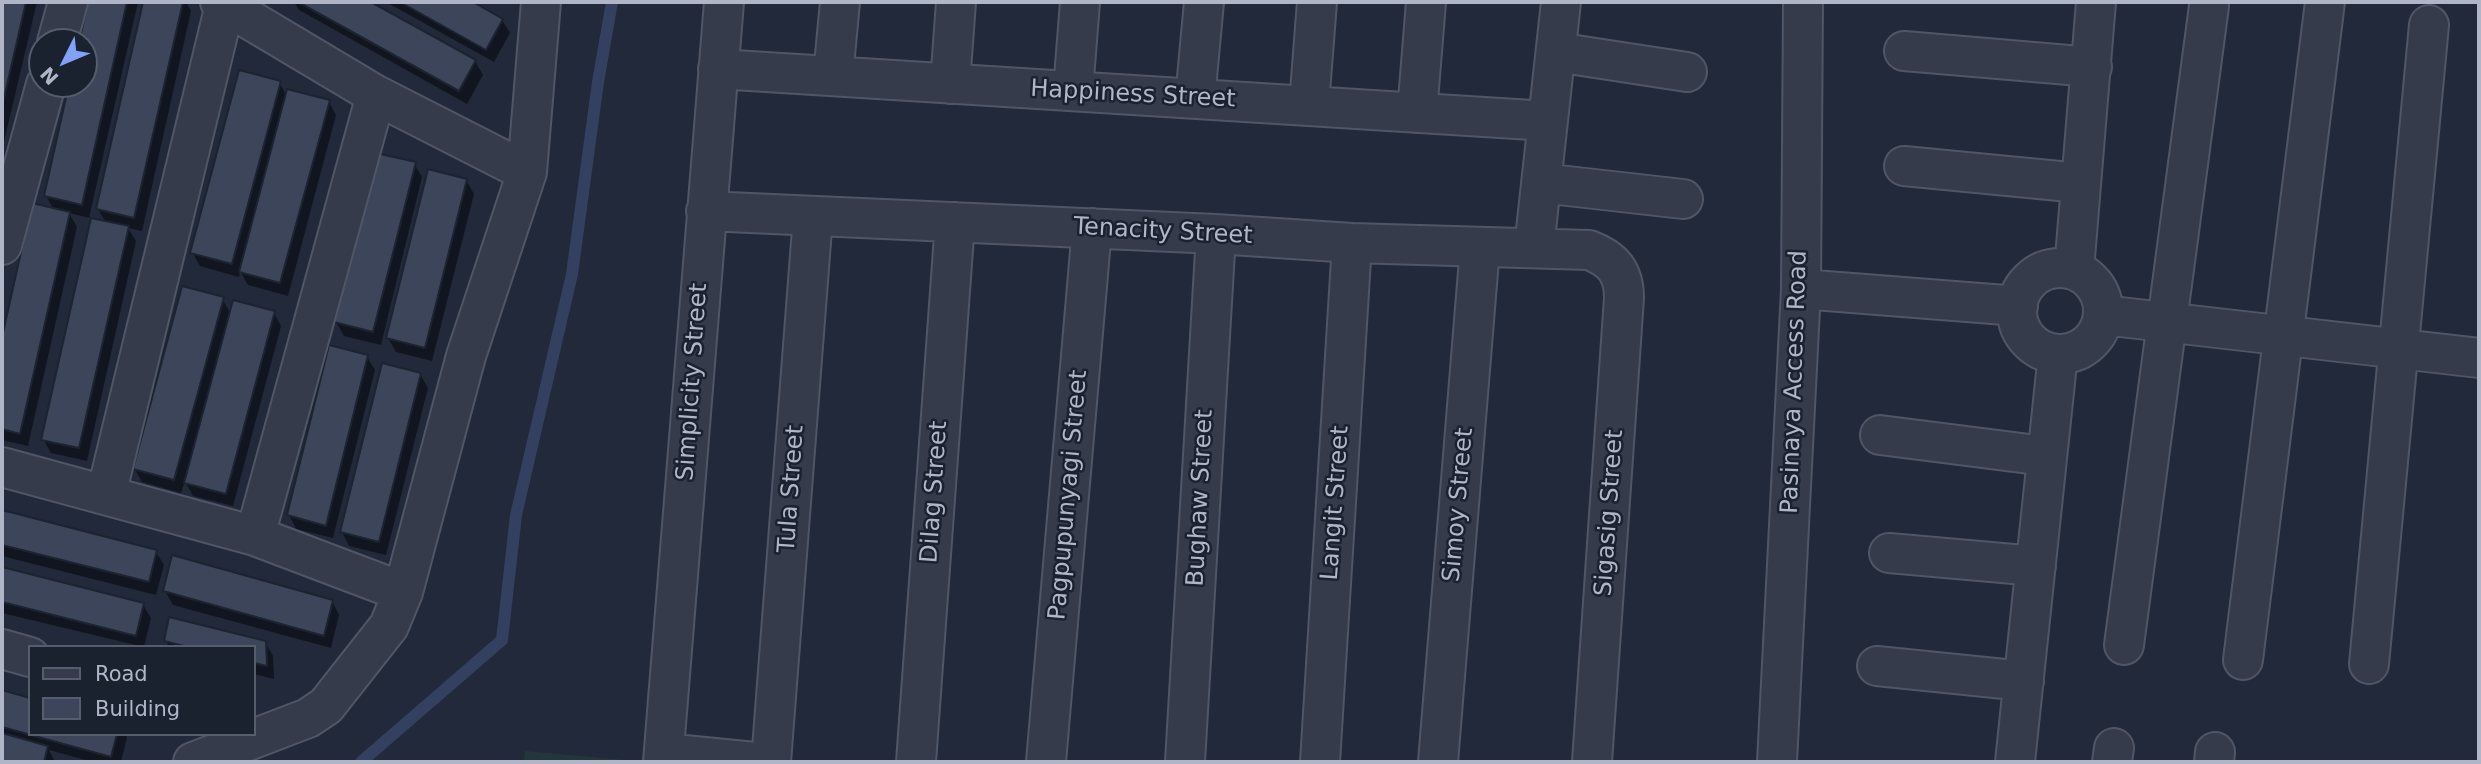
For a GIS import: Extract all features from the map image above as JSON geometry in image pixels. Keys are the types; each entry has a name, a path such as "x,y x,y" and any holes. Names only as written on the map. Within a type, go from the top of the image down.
{"street":[{"path":"61,28 68,2"},
{"path":"268,724 308,718 326,706 389,626 403,592 466,356 527,172 541,2"},
{"name":"Simplicity Street","path":"664,758 724,2"},
{"path":"833,76 840,2"},
{"path":"950,84 956,2"},
{"path":"1073,91 1080,2"},
{"path":"1195,99 1204,2"},
{"path":"1309,105 1317,2"},
{"path":"1418,113 1426,2"},
{"path":"1534,248 1561,2"},
{"name":"Pasinaya Access Road","path":"1777,762 1801,289 1803,2"},
{"path":"2074,270 2096,2"},
{"path":"2243,660 2325,2"},
{"path":"106,495 223,3 376,95 527,172"},
{"path":"2124,645 2209,6"},
{"path":"2369,664 2429,26"},
{"path":"1903,51 2092,67"},
{"path":"1556,52 1687,72"},
{"name":"Happiness Street","path":"718,69 1548,121"},
{"path":"255,536 376,95"},
{"path":"2,245 42,98"},
{"path":"1904,166 2081,183"},
{"path":"1541,183 1683,199"},
{"name":"Tenacity Street","path":"706,211 1216,234 1352,243 1589,250 1603,255 1616,265"},
{"name":"Tula Street","path":"771,762 813,216"},
{"name":"Dilag Street","path":"916,762 955,222"},
{"name":"Pagpupunyagi Street","path":"1046,762 1092,228"},
{"name":"Bughaw Street","path":"1185,762 1216,234"},
{"name":"Langit Street","path":"1320,762 1352,243"},
{"name":"Simoy Street","path":"1438,762 1480,247"},
{"name":"Sigasig Street","path":"1592,762 1624,298 1624,284 1616,265"},
{"path":"2053,269 2074,270 2094,285 2101,299 2103,315 2100,328 2083,348 2071,353 2044,351 2032,344 2023,333 2018,320 2022,293 2029,282 2040,273 2053,269"},
{"path":"1801,289 2018,306"},
{"path":"2103,315 2479,358"},
{"path":"2015,762 2057,354"},
{"path":"1880,435 2045,456"},
{"path":"2,467 255,536 403,592"},
{"path":"1889,552 2036,566"},
{"path":"2,649 28,656"},
{"path":"1877,666 2024,681"},
{"path":"192,762 244,736"},
{"path":"664,758 755,762"}],"green space":[{"path":"525,751 625,760 625,762 524,762"}],"building":[{"path":"2,2 26,2 2,107"},
{"path":"88,2 127,2 82,205 44,196 66,98 98,98 98,28 82,28"},
{"path":"143,2 183,2 134,218 96,209"},
{"path":"298,2 371,2 476,60 459,91"},
{"path":"400,2 473,2 503,19 486,50"},
{"path":"239,70 281,81 232,264 190,253"},
{"path":"287,89 330,100 280,283 239,272"},
{"path":"376,153 416,162 373,332 334,322"},
{"path":"428,169 467,179 425,348 386,338"},
{"path":"32,203 70,212 20,434 2,429 2,337"},
{"path":"91,218 129,226 79,448 41,440"},
{"path":"182,286 224,297 174,480 133,469"},
{"path":"233,300 275,311 226,494 184,483"},
{"path":"329,345 368,355 326,526 287,515"},
{"path":"382,363 421,373 379,542 340,532"},
{"path":"2,510 157,550 149,582 2,545"},
{"path":"172,555 333,600 324,636 163,591"},
{"path":"2,567 144,603 136,636 2,602"},
{"path":"169,617 266,641 267,666 256,663 256,645 180,645 164,641"},
{"path":"2,690 28,697 28,734 2,727"},
{"path":"2,733 48,746 44,762 2,762"},
{"path":"35,736 116,736 111,757"}],"waterway":[{"path":"361,762 502,640 516,515 572,274 598,82 612,2"}]}
